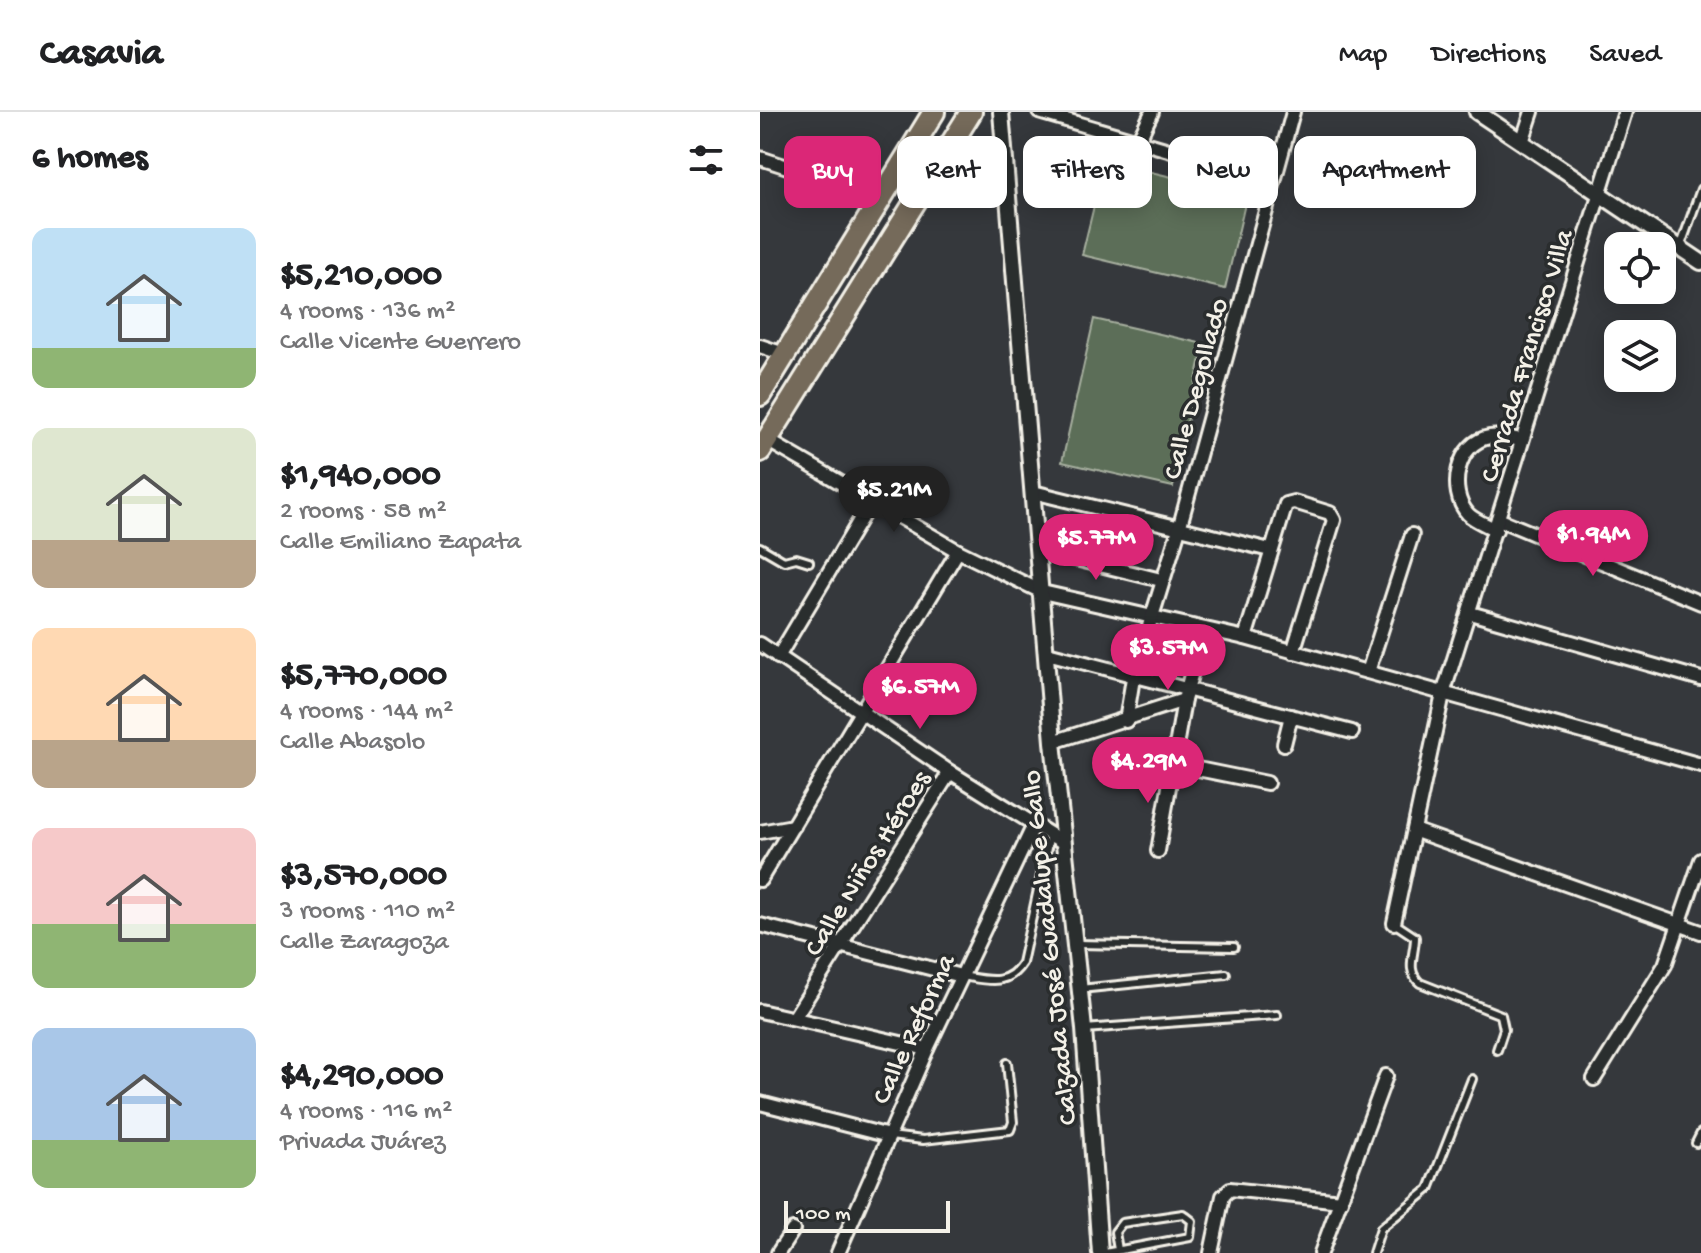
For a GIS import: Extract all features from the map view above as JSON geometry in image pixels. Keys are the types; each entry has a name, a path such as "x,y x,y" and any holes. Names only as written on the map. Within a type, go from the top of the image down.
{"highway":[{"path":"760,395 934,112"},
{"path":"764,445 971,112"}],"street":[{"name":"Calzada José Guadalupe Gallo","path":"1001,112 1053,742 1084,1029 1102,1253"},
{"path":"1039,112 1128,136"},
{"path":"1140,136 1152,112"},
{"name":"Calle Degollado","path":"1278,166 1293,112"},
{"path":"1477,112 1701,262"},
{"path":"1522,142 1532,112"},
{"name":"Cerrada Francisco Villa","path":"1394,923 1443,694 1625,112"},
{"path":"760,158 884,194"},
{"name":"Calle Degollado","path":"1126,721 1133,678 1179,529 1267,208"},
{"path":"760,346 784,354"},
{"path":"1522,440 1490,437 1467,450 1458,468 1457,484 1468,514 1701,603"},
{"path":"764,445 872,500 958,551 1042,592 1150,619 1245,638 1701,765"},
{"path":"1033,492 1270,550"},
{"path":"778,657 872,500"},
{"path":"1245,638 1270,550 1289,502 1333,516 1293,652"},
{"path":"1368,672 1412,535"},
{"path":"1039,550 1161,580"},
{"path":"760,880 863,714 958,551"},
{"path":"1470,613 1701,679"},
{"path":"1158,851 1185,696 1204,629"},
{"path":"760,644 950,772 1064,843"},
{"path":"1047,653 1185,696 1291,716 1352,732"},
{"path":"1053,742 1126,721 1185,696"},
{"path":"1284,744 1291,716"},
{"path":"1173,764 1267,783"},
{"name":"Calle Niños Héroes","path":"794,1018 950,772"},
{"name":"Calle Reforma","path":"838,1253 927,1049 1034,825"},
{"path":"760,832 793,826"},
{"path":"1416,831 1701,932"},
{"path":"1594,1079 1665,965 1701,860"},
{"path":"760,925 961,976"},
{"path":"760,1011 927,1049"},
{"path":"1321,1253 1386,1076"},
{"path":"760,1103 889,1136"},
{"path":"1211,1253 1223,1196 1230,1189 1341,1201"},
{"path":"778,1253 793,1230"}],"lane":[{"path":"1680,248 1701,189"},
{"path":"760,547 784,561 796,558 809,562"},
{"path":"961,976 1005,980 1015,975 1022,963 1050,834"},
{"path":"1394,923 1415,937 1411,967 1413,976 1420,983 1501,1015 1504,1029 1497,1050"},
{"path":"1075,944 1234,947"},
{"path":"1080,989 1226,974"},
{"path":"1084,1029 1277,1015"},
{"path":"889,1136 923,1140 1010,1130 1013,1122 1007,1063"},
{"path":"1373,1253 1381,1228 1429,1189 1472,1079"},
{"path":"1696,1143 1701,1133"},
{"path":"1102,1253 1190,1237 1192,1221 1183,1214 1122,1223 1115,1232 1118,1250"}],"green space":[{"path":"1152,172 1168,176 1168,208 1244,208 1225,289 1082,255 1094,208 1152,208"},
{"path":"1094,319 1204,344 1173,487 1062,462"}]}
